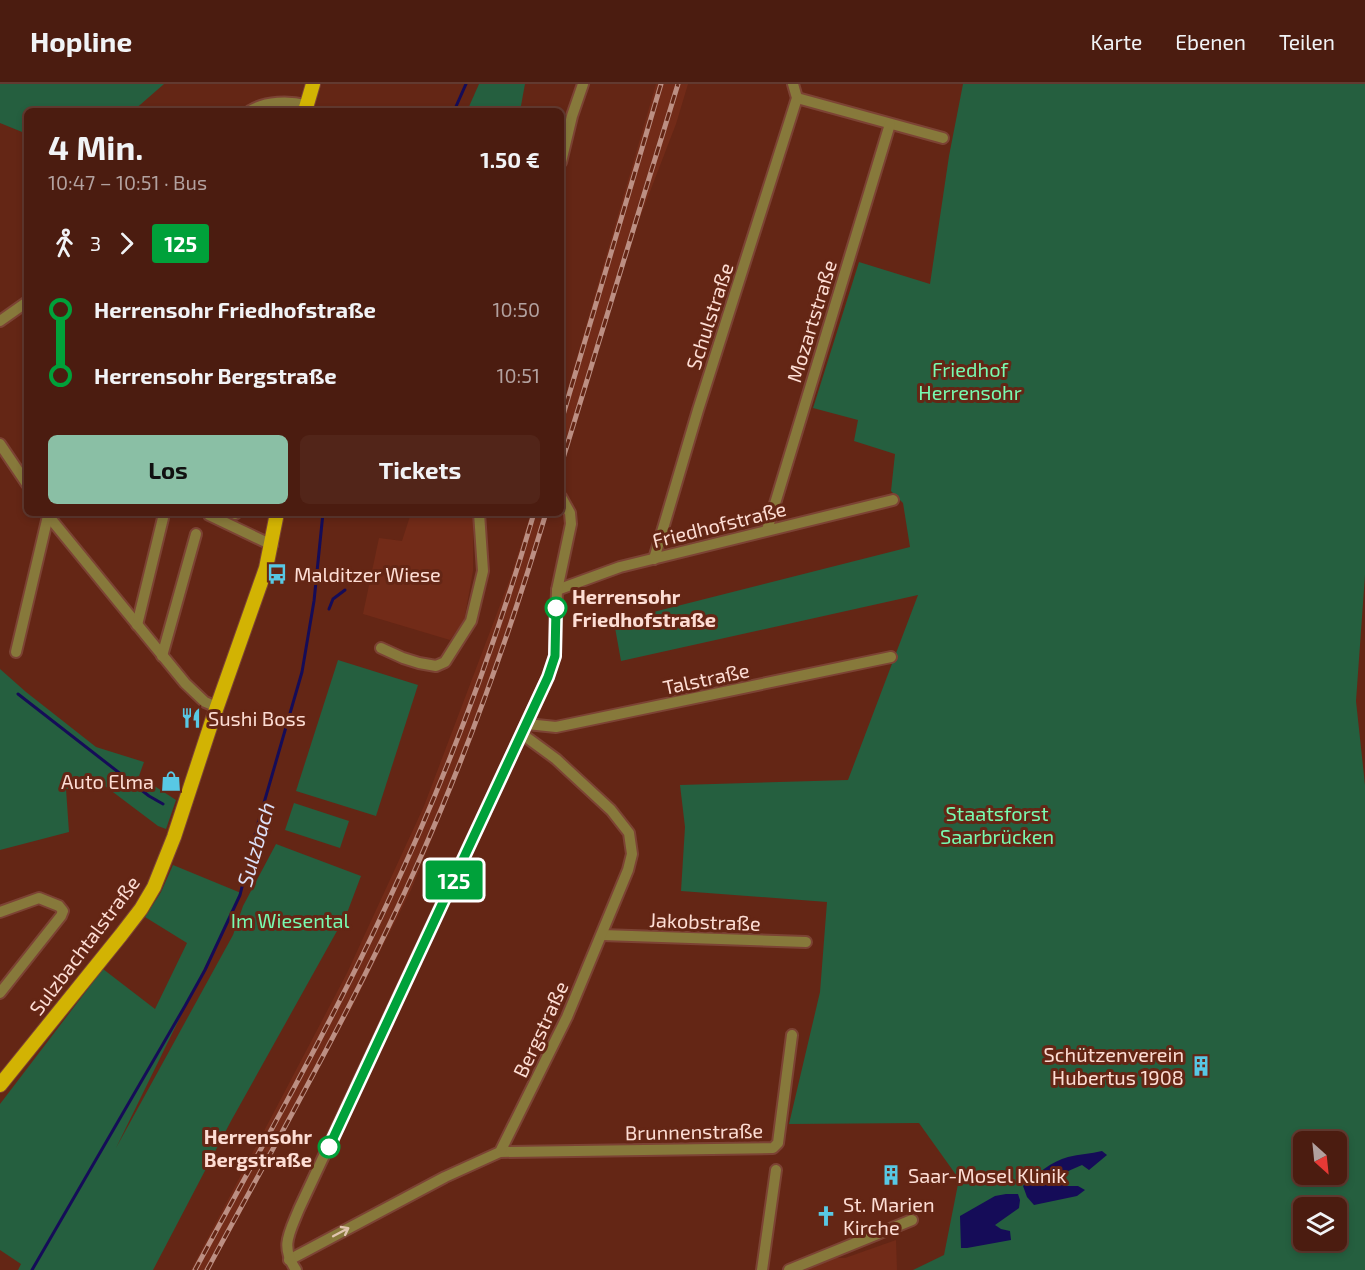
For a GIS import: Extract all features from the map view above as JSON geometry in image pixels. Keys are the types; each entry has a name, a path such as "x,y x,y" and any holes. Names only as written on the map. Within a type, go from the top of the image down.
{"main road":[{"path":"306,108 312,87"},
{"name":"Sulzbachtalstraße","path":"0,1085 121,935 154,887 174,837 266,568 277,516"}],"street":[{"path":"564,151 583,84"},
{"name":"Schulstraße","path":"654,559 701,399 796,98 793,84"},
{"path":"796,98 943,138"},
{"path":"256,108 291,102 306,108"},
{"name":"Mozartstraße","path":"767,530 890,124"},
{"path":"0,321 24,304"},
{"path":"0,444 24,480"},
{"name":"Friedhofstraße","path":"557,590 620,567 893,500"},
{"path":"296,1270 289,1260 286,1248 299,1209 548,677 555,656 557,590 571,524 570,513 564,502"},
{"path":"16,652 47,516"},
{"path":"48,516 194,693 205,702 217,707"},
{"path":"211,516 272,545"},
{"path":"381,648 419,663 436,666 445,663 471,621 481,581 483,571 479,516"},
{"path":"137,625 163,518"},
{"path":"162,656 196,534"},
{"name":"Talstraße","path":"525,729 556,727 891,657"},
{"name":"Bergstraße","path":"500,1152 567,1017 602,935 632,855 629,833 611,810 525,729"},
{"path":"0,912 39,898 59,906 63,911 0,993"},
{"name":"Jakobstraße","path":"602,935 806,942"},
{"name":"Brunnenstraße","path":"500,1152 773,1148 778,1143 792,1035"},
{"path":"289,1260 445,1177 500,1152"},
{"path":"762,1270 776,1170"},
{"path":"789,1270 912,1220"}],"shaded area":[{"path":"656,84 688,84 676,124 636,228 564,459 564,402"},
{"path":"410,516 473,518 473,571 464,621 450,640 363,614 379,538 402,541"},
{"path":"530,516 547,516 516,618 466,755 411,890 350,1011 210,1270 191,1270 347,973 424,806 511,576"},
{"path":"1102,1151 1107,1155 1089,1170 1082,1165 1066,1172 1061,1177 1065,1186 1078,1186 1085,1190 1077,1196 1034,1205 1027,1197 1023,1186 1050,1165 1068,1157"},
{"path":"1018,1194 1019,1208 995,1225 1010,1231 1011,1240 961,1248 960,1216 995,1196"},
{"path":"896,1240 897,1270 807,1270 830,1258 845,1258"}],"green space":[{"path":"0,84 164,84 136,108 24,108 24,133 0,123"},
{"path":"479,84 525,84 521,108 468,108"},
{"name":"Staatsforst Saarbrücken","path":"963,84 1365,84 1365,575 1356,701 1365,785 1365,1270 913,1270 944,1255 959,1179 919,1123 789,1124 820,992 827,902 681,891 685,827 680,785 848,780 918,595 621,661 614,622 910,547 903,503 891,491 895,454 854,441 858,420 813,408 859,262 930,284 949,156"},
{"path":"338,660 418,685 376,816 296,791"},
{"path":"0,669 96,747 144,762 139,776 176,800 166,829 158,826 97,780 94,789 66,789 69,832 0,850"},
{"path":"294,803 349,821 340,848 285,830"},
{"name":"Im Wiesental","path":"276,844 361,876 347,913 231,1121 153,1270 18,1270 21,1264 0,1250 0,1104 103,969 155,1009 187,943 145,917 161,892 173,865 241,893 116,1148 233,935 243,906"}],"waterway":[{"name":"Sulzbach","path":"455,108 466,84"},
{"name":"Sulzbach","path":"32,1270 205,970 240,895 257,827 302,672 314,601 323,516"},
{"path":"329,609 333,599 345,590"},
{"path":"18,694 149,796 163,804"}],"railway":[{"path":"564,412 661,84"},
{"path":"564,455 678,84"},
{"path":"195,1270 342,997 409,857 468,712 503,613 533,516"},
{"path":"207,1270 346,1012 422,854 489,685 545,516"}],"bus line":[{"name":"125","path":"329,1147 548,677 555,656 556,608"}],"place":[{"name":"Malditzer Wiese","path":"277,574"},
{"name":"Herrensohr Friedhofstraße","path":"556,608"},
{"name":"Sushi Boss","path":"191,718"},
{"name":"Auto Elma","path":"171,781"},
{"name":"Schützenverein Hubertus 1908","path":"1201,1066"},
{"name":"Herrensohr Bergstraße","path":"329,1147"},
{"name":"Saar-Mosel Klinik","path":"891,1175"},
{"name":"St. Marien Kirche","path":"826,1216"}],"park label":[{"name":"Friedhof Herrensohr","path":"970,380"}]}
